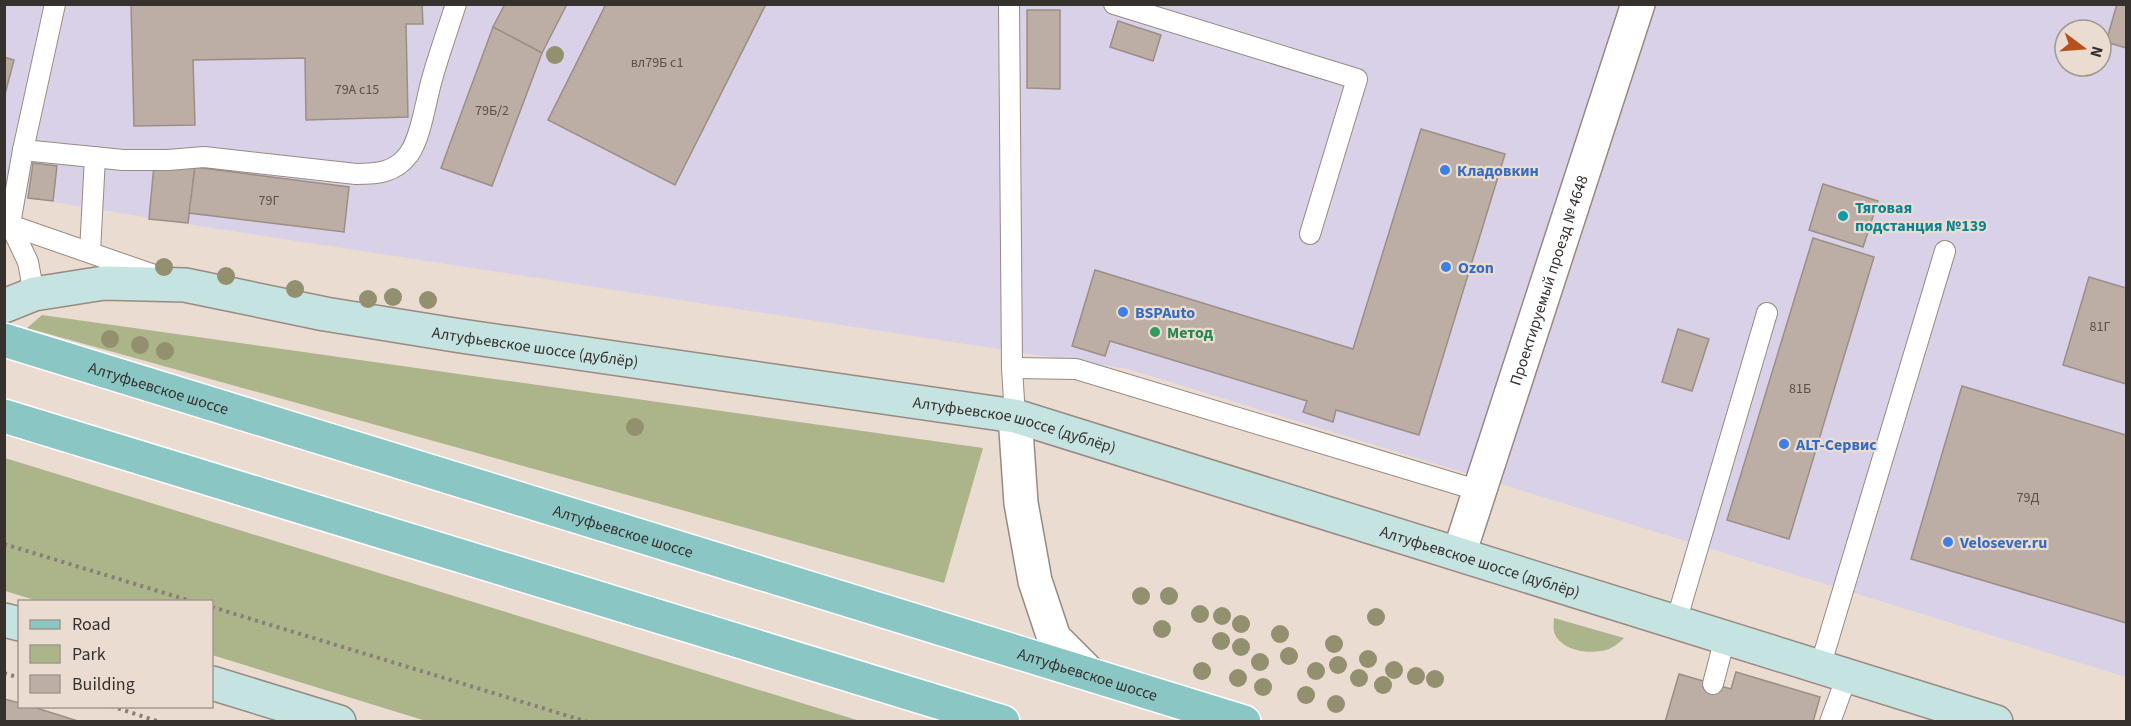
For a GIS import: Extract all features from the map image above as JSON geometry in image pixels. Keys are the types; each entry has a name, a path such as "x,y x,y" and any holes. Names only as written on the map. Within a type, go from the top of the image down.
{"main road":[{"name":"Алтуфьевское шоссе","path":"4,340 1244,722"},
{"path":"4,416 1003,722"}],"street":[{"name":"Проектируемый проезд № 4648","path":"1459,554 1638,4"},
{"name":"Алтуфьевское шоссе (дублёр)","path":"4,306 34,294 104,283 185,285 324,314 461,336 1015,416 1996,722"},
{"path":"1015,416 1021,503 1035,581 1054,638 1090,674"},
{"path":"213,683 339,722"}],"lane":[{"path":"34,294 28,261 7,223 55,4"},
{"path":"23,150 123,160 204,157 356,174 380,174 393,168 409,154 456,4"},
{"path":"1009,4 1012,368 1015,416"},
{"path":"1114,4 1358,79 1310,234"},
{"path":"90,252 95,157"},
{"path":"7,223 185,285"},
{"path":"1830,722 1833,671 1946,251"},
{"path":"1676,622 1767,313"},
{"path":"1012,368 1076,369 1479,492"},
{"path":"1713,684 1725,638"}],"path":[{"path":"4,544 187,600"},
{"path":"213,607 588,722"},
{"path":"117,708 160,722"}],"shaded area":[{"path":"4,5 2126,5 2126,677 1128,369 5,194"}],"green space":[{"path":"42,315 983,448 944,583 27,328"},
{"path":"4,458 860,721 426,721 213,655 213,600 35,600 5,591"},
{"path":"1554,618 1624,638 1609,649 1602,651 1586,652 1570,648 1558,639 1554,630"}],"building":[{"path":"131,4 422,4 423,24 406,24 408,117 306,120 305,58 193,60 195,125 134,126"},
{"path":"505,4 567,4 542,53 493,27"},
{"path":"606,4 766,4 675,185 548,120"},
{"path":"2117,4 2126,4 2126,48 2113,44 2113,18"},
{"path":"1027,10 1060,10 1060,89 1027,88"},
{"path":"1118,21 1161,35 1153,61 1110,47"},
{"path":"493,27 542,53 492,186 441,168"},
{"path":"4,57 14,60 4,98"},
{"path":"1421,129 1505,154 1419,435 1336,410 1333,422 1303,412 1307,401 1110,341 1105,356 1072,346 1095,270 1353,349"},
{"path":"33,163 57,166 53,201 28,198"},
{"path":"154,165 195,167 188,223 149,219"},
{"path":"195,167 349,187 344,232 189,213"},
{"name":"Тяговая подстанция №139","path":"1823,184 1878,201 1863,247 1809,230"},
{"path":"1813,238 1874,257 1789,539 1727,520"},
{"path":"2089,277 2126,288 2126,384 2063,365"},
{"path":"1678,329 1709,339 1692,391 1662,382"},
{"path":"1962,386 2126,435 2126,623 1911,559"},
{"path":"1736,672 1820,697 1813,722 1665,722 1679,674 1731,689"},
{"path":"4,699 18,702 18,708 36,708 81,722 4,722"}],"place":[{"name":"Кладовкин","path":"1445,170"},
{"name":"Тяговая подстанция №139","path":"1843,216"},
{"name":"Ozon","path":"1446,267"},
{"name":"BSPAuto","path":"1123,312"},
{"name":"Метод","path":"1155,332"},
{"name":"ALT-Сервис","path":"1784,444"},
{"name":"Velosever.ru","path":"1948,542"}]}
